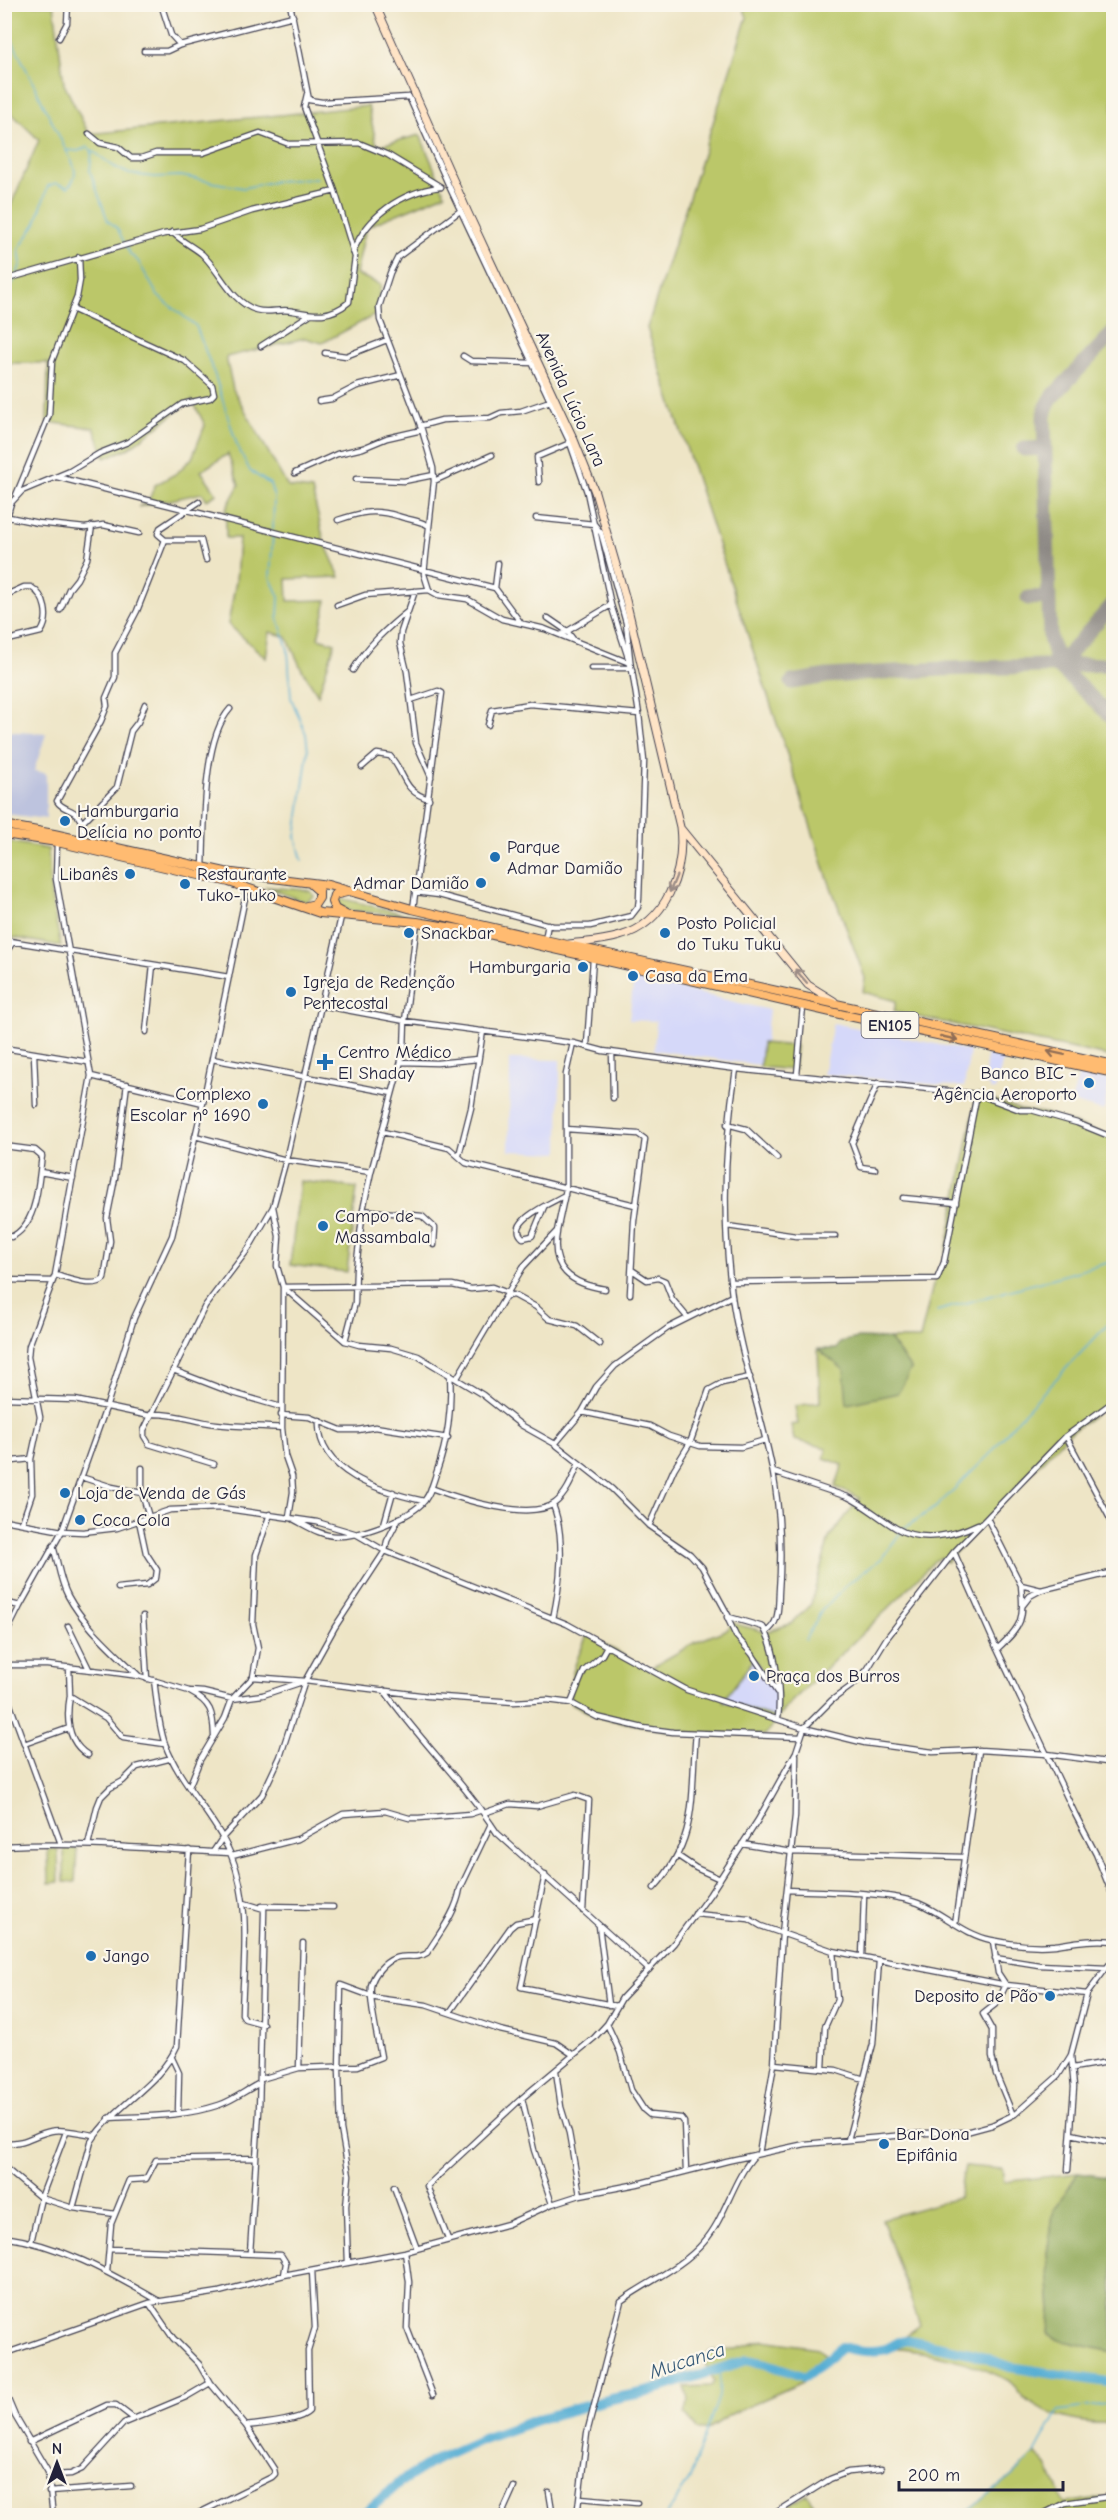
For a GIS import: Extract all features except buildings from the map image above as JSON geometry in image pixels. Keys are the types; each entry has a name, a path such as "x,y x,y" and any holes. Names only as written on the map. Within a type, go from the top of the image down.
{"main road":[{"name":"Avenida Lúcio Lara","path":"375,4 412,96 574,440 595,492 626,596 680,827 682,846 679,870 671,891 658,910 636,930 621,936 567,945"},
{"name":"EN105","path":"4,825 247,876 308,882 352,891 412,909 545,940 1113,1065"},
{"name":"Avenida Lúcio Lara","path":"680,827 808,985 832,1001 869,1012"},
{"name":"EN105","path":"4,834 57,842 199,875 247,888 299,907 341,917 417,922 484,933 1113,1073"},
{"path":"299,907 315,904 319,898 320,891 308,882"},
{"path":"350,917 338,912 332,902 334,895 352,891"}],"street":[{"path":"59,38 67,23 68,4"},
{"path":"161,4 171,35 180,45"},
{"path":"290,4 309,100 315,102 412,96 460,211 570,443 587,492 611,605 631,669"},
{"path":"144,51 167,51 180,45 293,16"},
{"path":"261,346 309,315 341,309 349,302 350,282 354,268 353,252 319,144 304,107 307,94"},
{"path":"89,134 100,143 118,147 131,158 156,153 203,153 260,133 289,144 359,143 388,155 428,177 441,187"},
{"path":"353,252 359,236 369,223 384,210 402,200 449,186"},
{"path":"4,280 79,257 172,232 200,229 252,211 334,191"},
{"path":"460,211 410,247 394,263 379,307 380,320 421,428 434,475 424,570 425,584 429,590 438,595 466,599 502,619 561,635 627,662"},
{"path":"172,232 183,243 202,255 243,303 261,311 288,309 309,315"},
{"path":"4,528 6,516 49,416 52,361 77,297 80,280 79,257"},
{"path":"16,496 100,453 128,442 182,404 210,398 214,394 212,385 185,361 72,309"},
{"path":"325,353 346,356 387,340"},
{"path":"463,356 471,361 532,363"},
{"path":"319,401 332,399 357,386 401,375"},
{"path":"295,473 337,453 363,448 442,420 490,418 501,412 521,411 550,401"},
{"path":"539,482 537,457 570,443"},
{"path":"434,481 492,455"},
{"path":"356,479 404,481 434,475"},
{"path":"57,477 495,588 521,623"},
{"path":"199,502 160,528 158,534 165,540 201,540 206,560"},
{"path":"338,520 354,515 384,511 419,520 429,526"},
{"path":"6,516 38,523 85,528 112,526 139,533"},
{"path":"415,892 438,895 548,924 577,926 612,922 631,916 638,907 644,761 626,623 601,533 594,524 536,518"},
{"path":"60,610 69,589 87,559 92,526"},
{"path":"86,841 82,823 77,814 61,807 57,801 100,721 115,677 115,653 137,611 165,540"},
{"path":"495,588 498,563"},
{"path":"4,596 24,587 31,587 43,599 45,607 44,628 41,632 4,641"},
{"path":"337,605 365,595 429,590"},
{"path":"415,591 400,632 400,644 411,700 416,743 432,780"},
{"path":"561,635 611,605"},
{"path":"353,670 362,654 372,643 407,612"},
{"path":"548,618 567,631 574,640"},
{"path":"591,668 631,669"},
{"path":"411,700 438,691 442,693 432,780 412,909"},
{"path":"82,823 117,787 131,731 138,722 145,704"},
{"path":"488,724 492,710 526,704 639,714"},
{"path":"203,867 205,806 211,750 216,730 230,709"},
{"path":"362,767 377,754 390,756 409,790 429,799"},
{"path":"22,1523 32,1494 31,1459 39,1425 28,1357 29,1346 54,1278 92,1076 56,879 57,842"},
{"path":"4,1638 62,1531 107,1405 134,1318 172,1236 203,1104 247,888"},
{"path":"214,1464 149,1444 144,1436 151,1415 205,1306 249,1248 273,1207 286,1160 341,917"},
{"path":"345,1341 355,1303 354,1286 370,1172 402,1062 417,922"},
{"path":"545,940 548,924"},
{"path":"4,940 229,978"},
{"path":"4,955 13,942"},
{"path":"587,1045 593,959"},
{"path":"146,1032 153,965"},
{"path":"320,1005 405,1021 587,1045 612,1052 735,1069 977,1094 1020,1110 1031,1110 1077,1124 1113,1138"},
{"path":"797,1075 803,1005"},
{"path":"459,1155 471,1108 483,1031"},
{"path":"573,1043 566,1074 566,1189 554,1252 566,1272 584,1286 605,1288"},
{"path":"4,1048 88,1062"},
{"path":"612,1052 614,1098"},
{"path":"34,1054 36,1105"},
{"path":"212,1059 392,1093"},
{"path":"402,1062 437,1063 478,1059"},
{"path":"735,1069 727,1124 725,1165 732,1296 772,1472 780,1542 780,1579 776,1624 766,1632"},
{"path":"92,1076 203,1104"},
{"path":"875,1169 861,1167 852,1143 878,1083"},
{"path":"4,1280 54,1278 100,1283 104,1279 110,1241 107,1218 115,1178 127,1084"},
{"path":"731,1282 937,1279 944,1262 977,1094"},
{"path":"727,1124 746,1130 777,1158"},
{"path":"566,1129 643,1136 645,1144 635,1204 630,1294"},
{"path":"383,1132 449,1148 466,1163 635,1204"},
{"path":"195,1136 286,1160 370,1172"},
{"path":"4,1146 38,1151 42,1156 34,1205 23,1230 11,1237 4,1233"},
{"path":"40,1172 73,1178"},
{"path":"544,1208 532,1236 523,1238 519,1234 519,1224 544,1208 565,1196"},
{"path":"903,1198 956,1203"},
{"path":"273,1207 279,1236 277,1266 283,1287 281,1415 285,1456 292,1476 293,1492 289,1517"},
{"path":"363,1210 422,1216 435,1228 434,1245"},
{"path":"727,1226 796,1236 835,1236"},
{"path":"457,1378 523,1267 557,1231"},
{"path":"632,1270 646,1280 658,1278 665,1281 672,1299 688,1318"},
{"path":"283,1287 452,1285 471,1289 492,1287 514,1295 536,1307 549,1318 577,1326 600,1344"},
{"path":"283,1287 345,1341 402,1350 418,1356 483,1395 520,1425 555,1444 612,1489 649,1526 680,1546 702,1567 736,1636 752,1654 778,1693"},
{"path":"555,1444 582,1412 596,1387 615,1366 668,1328 732,1296"},
{"path":"173,1370 233,1393 281,1407"},
{"path":"289,1517 321,1533 337,1536 354,1533 399,1518 424,1501 431,1488 448,1438 450,1374"},
{"path":"649,1526 674,1469 690,1443 709,1390 722,1383 750,1377"},
{"path":"4,1398 36,1397 107,1405 151,1415 177,1414 202,1422 229,1426 282,1428"},
{"path":"577,2516 587,2433 621,2301 666,2274 705,2241 742,2172 757,2155 774,2064 782,1933 795,1815 796,1752 804,1728 867,1670 886,1639 954,1552 1066,1436 1113,1401"},
{"path":"582,1412 612,1420 650,1425 690,1443 741,1447 765,1440"},
{"path":"281,1415 309,1417 341,1430 384,1428 448,1438"},
{"path":"319,1420 322,1447 333,1462 347,1473 409,1498 424,1501"},
{"path":"1066,1436 1113,1526"},
{"path":"4,1462 31,1459"},
{"path":"431,1488 467,1501 529,1510 553,1505 562,1497 579,1463"},
{"path":"142,1468 142,1493 148,1517"},
{"path":"772,1472 848,1497 909,1533 940,1536 960,1533 985,1520"},
{"path":"81,1477 112,1487 142,1493"},
{"path":"384,1524 393,1492"},
{"path":"409,1498 417,1506"},
{"path":"553,1505 560,1531 559,1575 553,1619"},
{"path":"4,1520 62,1531 83,1532 117,1528 170,1510 204,1508 270,1514 317,1522 354,1533 385,1551 553,1619 687,1690 804,1728 865,1743 933,1752 979,1750 1047,1754 1113,1763"},
{"path":"189,1787 200,1760 221,1727 232,1699 253,1677 258,1648 253,1624 256,1555 270,1514"},
{"path":"213,1852 223,1837 262,1795 280,1757 304,1681 335,1627 385,1551 387,1541 399,1518"},
{"path":"985,1520 1021,1585 1023,1605 1017,1631 997,1649"},
{"path":"118,1588 147,1585 156,1578 157,1570 146,1553 139,1521"},
{"path":"53,1546 66,1591 72,1602 86,1622 139,1676"},
{"path":"954,1552 997,1649 1096,1854 1113,1899"},
{"path":"1023,1605 1030,1596 1041,1590 1113,1572"},
{"path":"1021,1585 1041,1590"},
{"path":"4,1602 20,1606"},
{"path":"726,1614 729,1617 757,1624 766,1632 773,1653 779,1704 778,1718"},
{"path":"143,1616 147,1678"},
{"path":"68,1626 89,1669"},
{"path":"571,1703 584,1671 602,1655 607,1646"},
{"path":"4,1665 69,1667 139,1676 189,1691 232,1699 263,1695 304,1681"},
{"path":"69,1667 70,1696 67,1710 69,1728 76,1746 88,1755"},
{"path":"253,1677 504,1702 547,1700 571,1703 597,1717 663,1731 800,1737"},
{"path":"154,1680 165,1744 189,1787 223,1837 231,1855 244,1903 242,2014 245,2019 263,2024"},
{"path":"4,1681 24,1744 61,1844"},
{"path":"384,1690 423,1743 483,1811 505,1841 649,1970"},
{"path":"189,1691 206,1701 213,1718 214,1735"},
{"path":"70,1696 106,1718 123,1738 165,1744"},
{"path":"24,1744 69,1728"},
{"path":"654,1888 678,1856 685,1838 692,1803 696,1733"},
{"path":"955,1924 979,1750"},
{"path":"448,2239 428,2186 432,2180 522,2098 556,2071 572,2054 594,2038 607,2024 617,2006 674,1942 720,1879 796,1752"},
{"path":"88,1845 101,1797 137,1767 172,1758"},
{"path":"4,1846 88,1845 189,1850 231,1855 298,1839 343,1814 385,1811 409,1818 419,1818 470,1814 510,1804 537,1806 575,1796 590,1800 583,1911"},
{"path":"109,2118 153,2115 163,2117 221,2105 261,2081 299,2068 358,2066 381,2057 371,1985 380,1968 393,1959 406,1955 422,1956 427,1953 451,1916 458,1900 459,1889 491,1824"},
{"path":"742,1844 790,1852 963,1857"},
{"path":"73,2208 91,2142 95,2135 109,2118 156,2076 172,2058 177,2046 189,1850"},
{"path":"678,1856 696,1868 720,1879"},
{"path":"545,1875 522,1988 617,2006"},
{"path":"787,1890 895,1897 917,1903 973,1935 993,1941 1054,1945 1073,1941 1113,1941"},
{"path":"862,1957 864,1895"},
{"path":"244,1903 259,1906 333,1907"},
{"path":"250,2253 255,2197 255,2158 263,2024 264,1909 259,1906"},
{"path":"695,1914 749,1918 761,1926 833,1951 862,1957 1006,1985 1087,1994"},
{"path":"450,2012 510,1928 516,1923 536,1919"},
{"path":"599,1926 609,2005"},
{"path":"993,1941 998,1973 1006,1985"},
{"path":"299,2068 303,1943"},
{"path":"823,2068 825,2027 837,2000 833,1951"},
{"path":"995,1958 1039,1965 1107,1968"},
{"path":"4,2354 149,2303 219,2292 284,2275 417,2249 508,2224 552,2204 580,2195 805,2144 966,2132 992,2125 1013,2115 1058,2076 1071,2055 1087,1994 1113,1958"},
{"path":"848,2140 873,2044 879,1960"},
{"path":"348,2263 346,2206 349,2175 341,2129 339,2067 341,1985 372,1996 412,2002 450,2012 500,2030 556,2043 572,2054"},
{"path":"1006,1985 997,2003 983,2014 992,2030 996,2074 1013,2115"},
{"path":"607,2024 620,2052 631,2090 644,2110 650,2115 681,2118 684,2121 686,2171"},
{"path":"1068,2170 1073,2068 1071,2055"},
{"path":"172,2058 179,2073 178,2113"},
{"path":"1073,2068 1113,2061"},
{"path":"774,2064 836,2070 864,2079"},
{"path":"556,2071 561,2107 569,2133 580,2195"},
{"path":"522,2098 534,2150 552,2204"},
{"path":"4,2143 22,2143 50,2131 95,2135"},
{"path":"31,2242 41,2198 66,2132"},
{"path":"1071,2134 1113,2143"},
{"path":"107,2271 111,2224 129,2180 146,2180 156,2160 255,2158"},
{"path":"4,2167 41,2198 73,2208 115,2214"},
{"path":"394,2187 417,2249"},
{"path":"4,2237 31,2242 86,2260 159,2301"},
{"path":"109,2249 281,2255 286,2263 284,2275"},
{"path":"405,2252 410,2282 407,2328 433,2395"},
{"path":"246,2426 296,2418 306,2415 309,2411 308,2351 315,2328 312,2270"},
{"path":"149,2303 172,2338 199,2364 210,2383 246,2426 266,2454 275,2474 244,2493 194,2516"},
{"path":"48,2472 54,2475 71,2474 82,2469 111,2435 133,2418 186,2397 210,2383"},
{"path":"4,2390 15,2416 48,2472 53,2516"},
{"path":"29,2442 108,2405 116,2405 133,2418"},
{"path":"771,2516 830,2479 848,2472 881,2469"},
{"path":"49,2492 130,2486"},
{"path":"501,2516 514,2487"},
{"path":"549,2492 553,2516"},
{"path":"1039,2516 1065,2503 1113,2496"},
{"path":"580,2498 637,2503"}],"shaded area":[{"path":"5,731 46,734 34,771 46,773 46,819 5,814"},
{"path":"634,978 769,1010 765,1043 796,1046 794,1070 654,1050 656,1021 629,1020"},
{"path":"833,1023 970,1051 964,1087 823,1074"},
{"path":"987,1054 1004,1057 995,1090 990,1090 990,1086 984,1084"},
{"path":"510,1059 560,1060 559,1153 509,1151"},
{"path":"1079,1074 1110,1080 1104,1111 1071,1102"},
{"name":"Praça dos Burros","path":"754,1658 778,1693 778,1718 723,1701"}],"green space":[{"path":"5,5 54,5 64,84 89,134 368,106 377,146 420,135 445,194 366,227 356,274 381,285 375,315 322,343 305,338 226,357 233,389 288,487 312,490 324,541 340,577 287,579 288,601 327,600 318,638 335,643 318,695 301,668 287,637 270,632 266,658 228,624 236,581 239,538 226,538 226,509 239,485 228,454 201,471 217,494 207,500 202,493 138,507 148,502 155,485 177,473 192,458 205,425 192,400 129,448 105,458 94,428 47,422 48,363 5,363 5,219 39,140 5,107"},
{"path":"742,5 1113,5 1113,1057 894,1012 896,1001 863,992 865,978 828,879 647,328 747,17"},
{"path":"5,841 48,849 51,896 61,946 5,936"},
{"path":"265,887 306,890 312,892 314,897 305,902"},
{"path":"340,898 412,916 345,910 337,906"},
{"path":"762,1043 796,1046 794,1070 760,1067"},
{"path":"977,1094 1020,1110 1045,1113 1113,1138 1113,1401 1066,1436 946,1562 942,1557 934,1561 786,1707 765,1735 673,1732 597,1717 571,1703 572,1677 587,1635 649,1669 696,1642 728,1629 732,1623 766,1632 792,1623 811,1604 829,1538 860,1498 835,1487 843,1465 824,1458 827,1448 794,1440 791,1425 798,1424 795,1406 820,1402 818,1349 845,1370 911,1369 889,1339 920,1339 933,1285 944,1262","holes":["754,1659 778,1693 777,1718 723,1701"]},
{"name":"Campo de Massambala","path":"300,1181 357,1188 347,1272 290,1265"},
{"path":"858,1338 889,1339 911,1369 898,1393 847,1404 844,1370 818,1349 837,1349 840,1342"},
{"path":"64,1848 77,1849 75,1882 64,1882"},
{"path":"48,1849 58,1849 59,1882 49,1883"},
{"path":"965,2166 1002,2169 1004,2182 1078,2173 1054,2210 1047,2253 1051,2310 1049,2334 1059,2340 1113,2352 1113,2423 1092,2423 1058,2416 1026,2400 1010,2382 997,2375 967,2363 935,2355 889,2348 920,2325 882,2219 958,2198"},
{"path":"1078,2173 1113,2178 1113,2352 1059,2340 1049,2334 1051,2310 1047,2253 1054,2210"},
{"path":"764,2340 818,2348 827,2357 803,2382 733,2413 707,2430 697,2430 685,2414 689,2400 685,2387 711,2386 714,2382 704,2361 707,2354 712,2351 733,2350"},
{"path":"1035,2453 1047,2466 1065,2503 1113,2496 1113,2515 962,2516 1012,2476"},
{"path":"807,2494 819,2515 771,2516"}],"waterway":[{"path":"4,11 9,34 66,150 78,151 88,147 92,151 90,171 108,221 117,228 130,254 138,261 158,296 196,326 237,445 250,471 270,484 274,497 273,529"},
{"path":"17,274 21,263 19,249 36,223 48,186 56,183 68,187 74,178 74,168 66,150"},
{"path":"93,151 113,166 129,174 154,177 181,176 243,188 277,181 317,178"},
{"path":"4,302 15,278"},
{"path":"273,534 270,577 279,597 278,617 288,650 291,698 306,734 308,751 296,837 302,860"},
{"path":"937,1311 1114,1261"},
{"path":"904,1528 936,1507 990,1454 1017,1420 1114,1318"},
{"path":"805,1640 822,1610 850,1582 881,1559 901,1532"},
{"name":"Mucanca","path":"352,2516 366,2512 403,2480 433,2461 480,2440 542,2418 611,2399 647,2392 747,2360 805,2377 842,2347 875,2351 908,2340 975,2354 1010,2367 1114,2383"},
{"path":"666,2516 689,2480 719,2396 720,2369"},
{"path":"962,2516 1012,2476 1035,2453 1058,2411 1114,2403"}],"taxiway":[{"path":"1114,332 1053,396 1044,417 1050,638 1058,666 1114,719"},
{"path":"1024,449 1045,448"},
{"path":"1028,598 1049,597"},
{"path":"1058,666 1114,603"},
{"path":"792,682 827,676 943,669 1114,664"}],"place":[{"name":"Hamburgaria Delícia no ponto","path":"65,821"},
{"name":"Parque Admar Damião","path":"495,857"},
{"name":"Libanês","path":"130,874"},
{"name":"Admar Damião","path":"481,883"},
{"name":"Restaurante Tuko-Tuko","path":"185,884"},
{"name":"Snackbar","path":"409,933"},
{"name":"Posto Policial do Tuku Tuku","path":"665,933"},
{"name":"Hamburgaria","path":"583,967"},
{"name":"Casa da Ema","path":"633,976"},
{"name":"Igreja de Redenção Pentecostal","path":"291,992"},
{"name":"Centro Médico El Shaday","path":"325,1062"},
{"name":"Banco BIC - Agência Aeroporto","path":"1089,1083"},
{"name":"Complexo Escolar nº 1690","path":"263,1104"},
{"name":"Campo de Massambala","path":"323,1226"},
{"name":"Loja de Venda de Gás","path":"65,1493"},
{"name":"Coca Cola","path":"80,1520"},
{"name":"Praça dos Burros","path":"754,1676"},
{"name":"Jango","path":"91,1956"},
{"name":"Deposito de Pão","path":"1050,1996"},
{"name":"Bar Dona Epifânia","path":"884,2144"}]}
